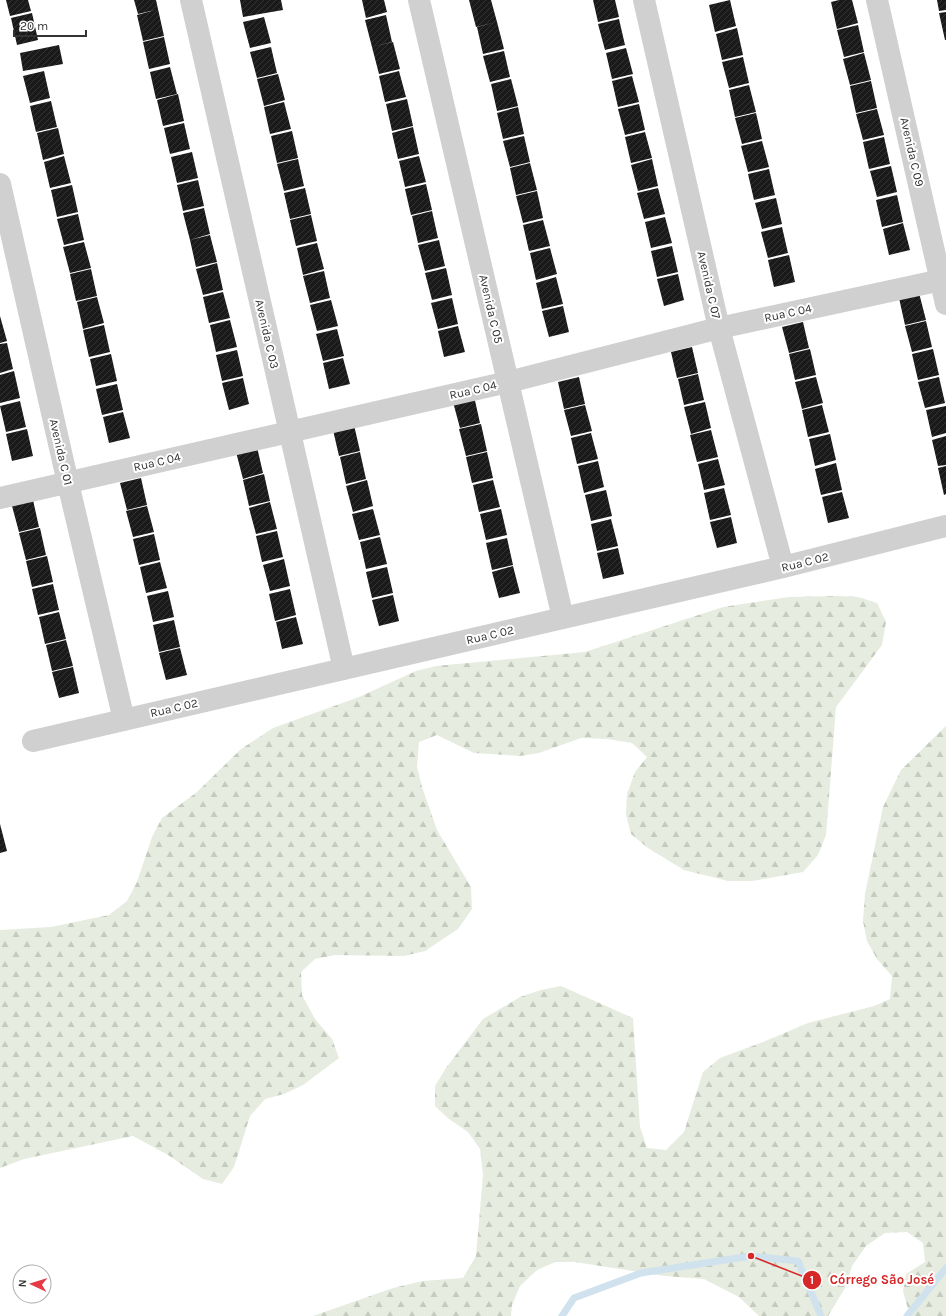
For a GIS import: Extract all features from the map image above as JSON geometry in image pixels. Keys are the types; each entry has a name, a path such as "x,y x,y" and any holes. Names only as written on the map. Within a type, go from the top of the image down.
{"street":[{"name":"Avenida C 03","path":"191,0 344,669"},
{"name":"Avenida C 05","path":"419,0 563,618"},
{"name":"Avenida C 07","path":"644,0 719,328 783,567"},
{"name":"Avenida C 09","path":"877,0 943,280 946,304"},
{"name":"Avenida C 01","path":"0,184 124,720"},
{"name":"Rua C 04","path":"0,498 508,382 719,328 943,280"},
{"name":"Rua C 02","path":"33,741 783,567 946,526"}],"green space":[{"path":"789,597 858,597 877,603 886,622 882,645 836,707 826,835 818,855 803,872 752,881 728,881 684,870 648,848 631,834 626,815 627,794 635,772 647,757 632,743 607,739 581,738 539,753 520,756 474,753 437,735 419,742 417,767 422,787 437,830 471,887 472,909 458,929 425,951 404,956 335,955 315,959 301,972 302,995 315,1019 332,1039 339,1058 303,1085 284,1094 265,1099 250,1116 234,1167 222,1184 203,1179 168,1155 133,1136 24,1159 0,1168 0,930 51,927 109,915 127,901 137,882 152,837 162,818 197,792 241,749 273,728 359,697 416,671 436,666 585,652 723,607"},
{"path":"946,726 946,1316 910,1316 903,1291 906,1274 925,1262 923,1243 907,1232 885,1233 866,1246 852,1266 845,1288 828,1316 759,1316 739,1297 704,1279 665,1276 575,1262 555,1262 537,1270 520,1286 512,1305 511,1316 313,1316 393,1288 423,1281 463,1278 476,1256 483,1175 480,1149 468,1132 449,1119 435,1106 435,1086 446,1068 483,1019 520,997 541,990 561,986 633,1018 640,1127 647,1148 666,1150 684,1132 703,1072 720,1058 808,1023 874,1006 890,999 892,976 877,959 867,941 863,921 865,894 883,807 901,770"}],"building":[{"path":"6,0 28,0 31,11 10,16"},
{"path":"134,0 156,0 164,36 143,41 137,15 155,10 138,14"},
{"path":"240,0 281,0 283,10 243,17"},
{"path":"362,0 384,0 387,12 366,18"},
{"path":"469,0 491,0 497,22 476,27"},
{"path":"593,0 615,0 619,17 598,22"},
{"path":"730,0 736,26 715,32 709,5"},
{"path":"839,0 852,0 858,23 837,29 831,2"},
{"path":"937,0 946,0 946,10 939,11"},
{"path":"946,12 946,40 945,40 939,13"},
{"path":"32,13 38,40 17,45 11,18"},
{"path":"386,15 392,42 372,47 365,20"},
{"path":"264,17 271,43 250,48 243,22"},
{"path":"619,19 625,45 605,50 598,24"},
{"path":"497,22 504,49 483,54 477,27"},
{"path":"858,25 864,52 844,57 837,30"},
{"path":"737,28 743,55 722,60 716,34"},
{"path":"164,37 170,64 149,69 143,42"},
{"path":"393,42 400,69 379,74 372,47"},
{"path":"59,45 63,64 23,71 20,53"},
{"path":"271,47 277,73 257,78 250,52"},
{"path":"626,48 633,74 612,79 606,53"},
{"path":"504,51 510,77 490,82 483,56"},
{"path":"864,53 871,80 850,85 843,59"},
{"path":"743,57 749,83 729,88 722,62"},
{"path":"170,67 177,94 156,99 150,72"},
{"path":"44,71 50,98 30,103 23,76"},
{"path":"399,71 406,97 385,102 379,76"},
{"path":"278,74 285,100 264,106 257,79"},
{"path":"632,76 639,102 618,107 612,81"},
{"path":"511,79 518,106 497,111 491,84"},
{"path":"871,81 877,108 856,113 850,86"},
{"path":"749,85 756,112 735,117 729,90"},
{"path":"178,94 184,121 163,126 157,100"},
{"path":"407,99 413,126 392,131 386,104"},
{"path":"51,101 57,127 36,132 30,106"},
{"path":"284,102 291,129 270,134 264,107"},
{"path":"639,104 645,130 625,135 618,109"},
{"path":"518,107 524,134 503,139 497,113"},
{"path":"877,109 884,135 863,140 856,114"},
{"path":"756,113 762,139 742,144 735,118"},
{"path":"184,123 190,149 170,154 164,128"},
{"path":"413,127 419,154 398,159 392,133"},
{"path":"58,128 64,154 43,160 37,133"},
{"path":"292,131 298,158 277,163 271,136"},
{"path":"645,132 652,158 631,163 625,137"},
{"path":"524,136 530,162 510,167 503,141"},
{"path":"884,137 890,164 869,169 863,142"},
{"path":"762,141 769,167 748,172 741,146"},
{"path":"192,152 198,178 177,183 171,157"},
{"path":"64,156 71,183 50,188 44,162"},
{"path":"419,156 426,182 405,187 399,161"},
{"path":"298,159 304,186 284,191 277,164"},
{"path":"652,159 658,186 638,191 631,165"},
{"path":"530,163 537,190 516,195 510,168"},
{"path":"891,166 897,192 877,197 870,171"},
{"path":"769,169 775,195 754,200 748,174"},
{"path":"198,180 204,206 183,211 177,185"},
{"path":"426,184 432,210 411,215 405,189"},
{"path":"72,185 78,212 57,217 51,190"},
{"path":"305,188 311,214 290,219 284,193"},
{"path":"658,188 665,214 644,219 637,193"},
{"path":"537,191 543,218 523,223 516,196"},
{"path":"897,195 903,222 882,227 876,200"},
{"path":"776,198 782,224 762,229 755,203"},
{"path":"204,208 210,234 190,240 183,213"},
{"path":"432,211 438,238 418,243 412,216"},
{"path":"78,214 84,240 64,245 57,219"},
{"path":"311,215 317,241 296,246 290,220"},
{"path":"665,217 672,243 651,248 645,222"},
{"path":"543,220 550,246 529,251 523,225"},
{"path":"903,223 910,250 889,255 883,229"},
{"path":"782,227 788,253 768,258 761,232"},
{"path":"210,235 217,262 196,267 190,240"},
{"path":"439,240 445,266 425,271 418,245"},
{"path":"84,242 91,268 70,273 63,247"},
{"path":"317,243 324,269 303,275 297,248"},
{"path":"672,246 678,272 657,277 651,251"},
{"path":"550,248 557,274 536,280 530,253"},
{"path":"789,255 795,282 774,287 768,260"},
{"path":"217,263 223,290 203,295 196,269"},
{"path":"446,268 452,295 432,300 425,273"},
{"path":"91,269 97,296 76,301 70,274"},
{"path":"324,271 330,298 310,303 303,276"},
{"path":"678,274 684,300 664,306 657,279"},
{"path":"556,277 563,304 542,309 536,283"},
{"path":"223,292 230,318 209,323 203,297"},
{"path":"919,293 926,320 905,325 899,298"},
{"path":"97,297 104,323 83,329 77,302"},
{"path":"452,298 458,324 438,329 431,303"},
{"path":"331,300 338,326 317,331 310,305"},
{"path":"563,306 569,332 549,337 542,311"},
{"path":"0,316 7,341 0,343"},
{"path":"230,320 237,347 216,352 210,325"},
{"path":"926,321 932,347 912,352 905,326"},
{"path":"803,322 809,348 789,353 782,327"},
{"path":"104,325 110,352 89,357 83,330"},
{"path":"458,326 465,352 444,357 438,331"},
{"path":"337,329 344,356 323,361 316,334"},
{"path":"7,343 13,369 0,373 0,344"},
{"path":"692,347 698,373 677,378 671,352"},
{"path":"810,349 816,375 795,380 789,354"},
{"path":"933,349 939,375 918,380 912,354"},
{"path":"237,350 243,376 222,381 216,355"},
{"path":"111,354 117,381 96,386 90,359"},
{"path":"343,358 350,384 329,389 323,363"},
{"path":"14,371 20,398 0,403 0,375"},
{"path":"698,374 704,400 684,405 678,379"},
{"path":"579,377 585,404 564,409 558,382"},
{"path":"816,377 823,403 802,409 795,382"},
{"path":"939,377 945,403 925,408 918,382"},
{"path":"243,378 249,404 229,410 222,383"},
{"path":"117,384 123,410 102,415 96,389"},
{"path":"474,396 480,423 460,428 453,402"},
{"path":"20,401 26,427 6,432 0,406"},
{"path":"705,402 711,428 691,434 684,407"},
{"path":"585,405 592,431 571,436 564,410"},
{"path":"822,405 829,432 808,437 802,410"},
{"path":"946,406 946,433 932,437 926,410"},
{"path":"123,412 130,438 109,443 103,417"},
{"path":"481,424 487,451 466,456 459,429"},
{"path":"354,425 360,451 339,456 333,430"},
{"path":"27,429 33,456 12,461 6,434"},
{"path":"711,430 718,457 697,462 690,435"},
{"path":"591,433 598,459 577,464 571,438"},
{"path":"830,434 836,460 815,466 809,439"},
{"path":"946,436 946,465 938,466 932,440"},
{"path":"257,447 263,473 243,479 236,452"},
{"path":"360,452 366,479 346,484 340,457"},
{"path":"487,452 493,478 472,483 466,457"},
{"path":"718,459 725,485 704,490 698,464"},
{"path":"598,461 604,487 584,493 578,466"},
{"path":"836,463 842,490 821,495 815,469"},
{"path":"946,466 946,494 944,495 938,468"},
{"path":"264,474 270,501 249,506 243,480"},
{"path":"141,478 147,505 127,510 120,483"},
{"path":"367,480 373,506 353,512 346,486"},
{"path":"493,480 500,507 479,512 473,485"},
{"path":"724,488 731,515 710,520 704,493"},
{"path":"606,490 612,516 591,521 585,495"},
{"path":"842,492 849,518 828,523 822,497"},
{"path":"33,500 39,527 19,532 12,506"},
{"path":"270,502 277,529 256,534 249,508"},
{"path":"147,506 154,532 133,537 126,511"},
{"path":"373,509 380,535 359,540 352,514"},
{"path":"501,509 507,535 486,540 480,514"},
{"path":"731,517 737,543 717,548 710,522"},
{"path":"611,519 618,546 597,551 591,524"},
{"path":"40,528 46,555 26,560 19,533"},
{"path":"277,531 283,557 262,562 256,536"},
{"path":"154,534 160,560 139,565 133,539"},
{"path":"380,537 387,564 366,569 360,542"},
{"path":"507,538 513,565 492,570 486,543"},
{"path":"618,548 624,574 603,579 597,553"},
{"path":"47,556 53,582 32,587 26,561"},
{"path":"284,559 290,586 270,591 263,565"},
{"path":"160,562 167,588 146,593 140,567"},
{"path":"513,566 520,593 499,598 492,572"},
{"path":"387,567 393,593 372,598 366,572"},
{"path":"53,584 59,610 38,615 32,589"},
{"path":"290,589 296,615 275,621 269,594"},
{"path":"168,591 174,617 153,622 147,596"},
{"path":"393,595 399,621 379,626 372,600"},
{"path":"59,612 66,639 45,644 39,617"},
{"path":"296,617 303,644 282,649 276,622"},
{"path":"174,620 180,647 159,652 153,625"},
{"path":"66,640 73,666 52,671 46,645"},
{"path":"180,648 187,675 166,680 159,653"},
{"path":"73,667 79,693 59,698 52,672"},
{"path":"0,824 7,851 0,853"}],"waterway":[{"path":"562,1316 574,1298 641,1273 751,1256 798,1261 821,1316"},
{"path":"907,1316 946,1268"}],"place":[{"name":"Córrego São José","path":"751,1256"}]}
